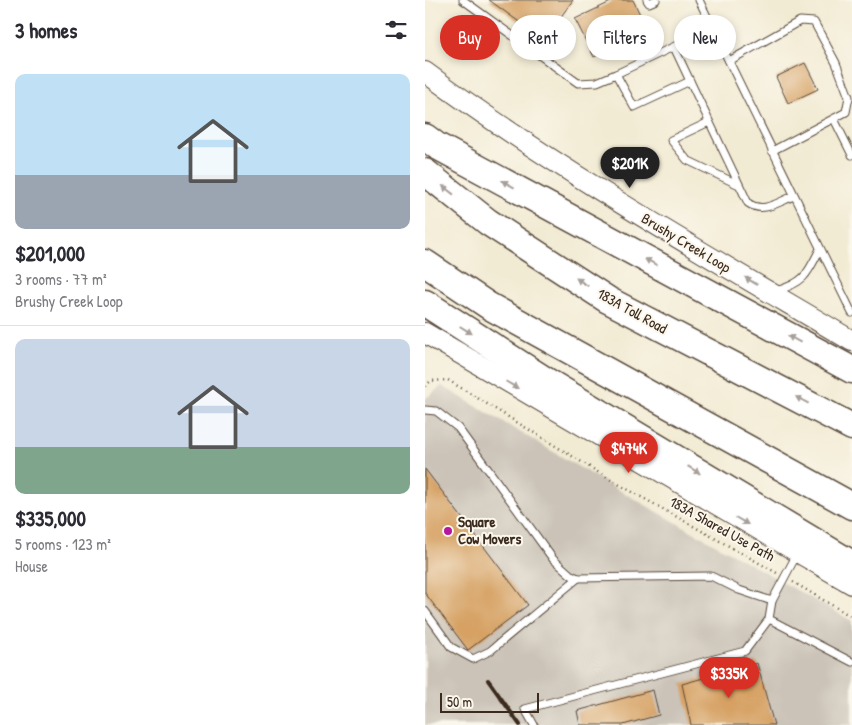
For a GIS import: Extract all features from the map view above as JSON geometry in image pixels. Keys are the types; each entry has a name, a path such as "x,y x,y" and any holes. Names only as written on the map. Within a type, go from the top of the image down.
{"highway":[{"path":"425,137 524,193 852,370"},
{"name":"183A Toll Road","path":"425,172 488,222 608,300 852,427"},
{"path":"425,263 489,306 852,506"},
{"path":"425,303 548,382 852,564"}],"main road":[{"name":"Brushy Creek Loop","path":"425,72 471,106 620,203 852,341"},
{"path":"425,333 852,584"}],"lane":[{"path":"463,0 577,83 597,82 673,47 748,204 756,209 764,208 794,196"},
{"path":"647,0 649,4 656,0"},
{"path":"699,0 706,15"},
{"path":"772,151 846,112 849,97 836,64 814,22 800,21 729,61 772,151 794,196 852,312"},
{"path":"616,74 634,107 690,81"},
{"path":"834,119 852,155"},
{"path":"709,122 671,140 687,160 738,184"},
{"path":"771,293 796,285 810,269 820,249"},
{"path":"425,410 436,411 458,428 553,559 571,575 578,578 711,576 739,590 772,601"},
{"path":"534,725 525,710 745,651 769,619 772,601 797,553"},
{"path":"425,611 451,647 473,658 490,651 578,578"},
{"path":"769,619 852,662"}],"path":[{"name":"183A Shared Use Path","path":"425,386 431,381 447,380 611,480 852,616"}],"shaded area":[{"path":"442,386 606,483 852,621 852,725 425,725 425,399"}],"building":[{"path":"489,0 573,0 562,15 510,15"},
{"path":"615,0 633,0 640,15 586,15 586,41 576,19"},
{"path":"805,63 818,89 788,103 776,77"},
{"name":"Square Cow Movers","path":"425,469 528,605 468,650 425,593"},
{"path":"757,663 774,725 691,725 682,684"},
{"path":"653,690 659,715 623,725 580,725 577,711"}],"railway":[{"path":"488,680 520,725"}],"place":[{"name":"Square Cow Movers","path":"448,531"}]}
